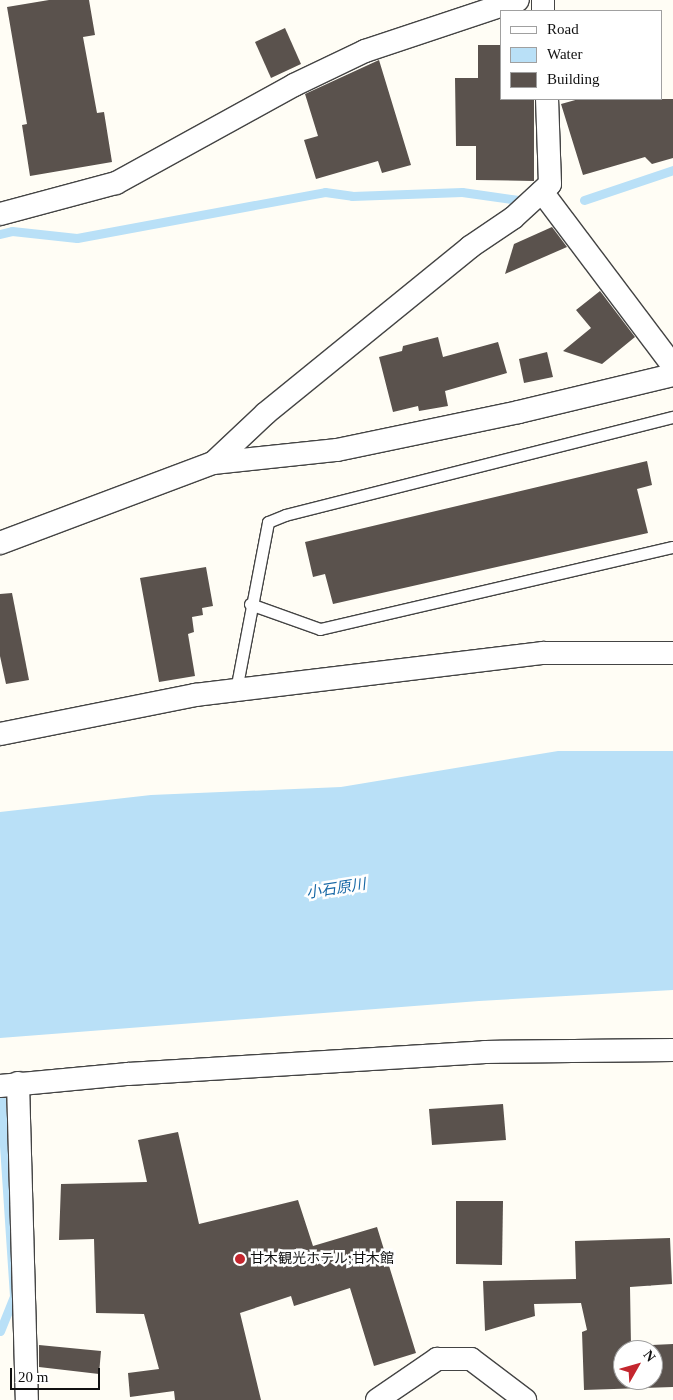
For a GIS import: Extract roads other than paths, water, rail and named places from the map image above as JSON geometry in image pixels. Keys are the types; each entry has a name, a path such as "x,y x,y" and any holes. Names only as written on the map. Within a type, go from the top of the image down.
{"street":[{"path":"0,214 116,183 294,85 365,51 518,0"},
{"path":"213,463 266,413 470,247 513,218 550,184 546,100"},
{"path":"542,192 673,366"},
{"path":"0,543 213,463 337,450 519,412 673,375"},
{"path":"0,734 195,695 236,690 543,654 673,653"},
{"path":"27,1400 9,1085 485,1052 673,1050"},
{"path":"377,1400 437,1359 471,1359 525,1400"}],"lane":[{"path":"236,690 250,604 268,522 295,512 673,417"},
{"path":"250,604 320,629 673,547"}],"water":[{"name":"小石原川","path":"558,751 673,751 673,990 479,1001 0,1038 0,812 151,795 341,787"}],"waterway":[{"path":"584,200 673,170"},
{"path":"0,234 12,231 77,238 325,192 352,196 462,192 518,200"},
{"path":"0,1085 14,1296 0,1331"}],"place":[{"name":"甘木観光ホテル;甘木館","path":"240,1259"}]}
